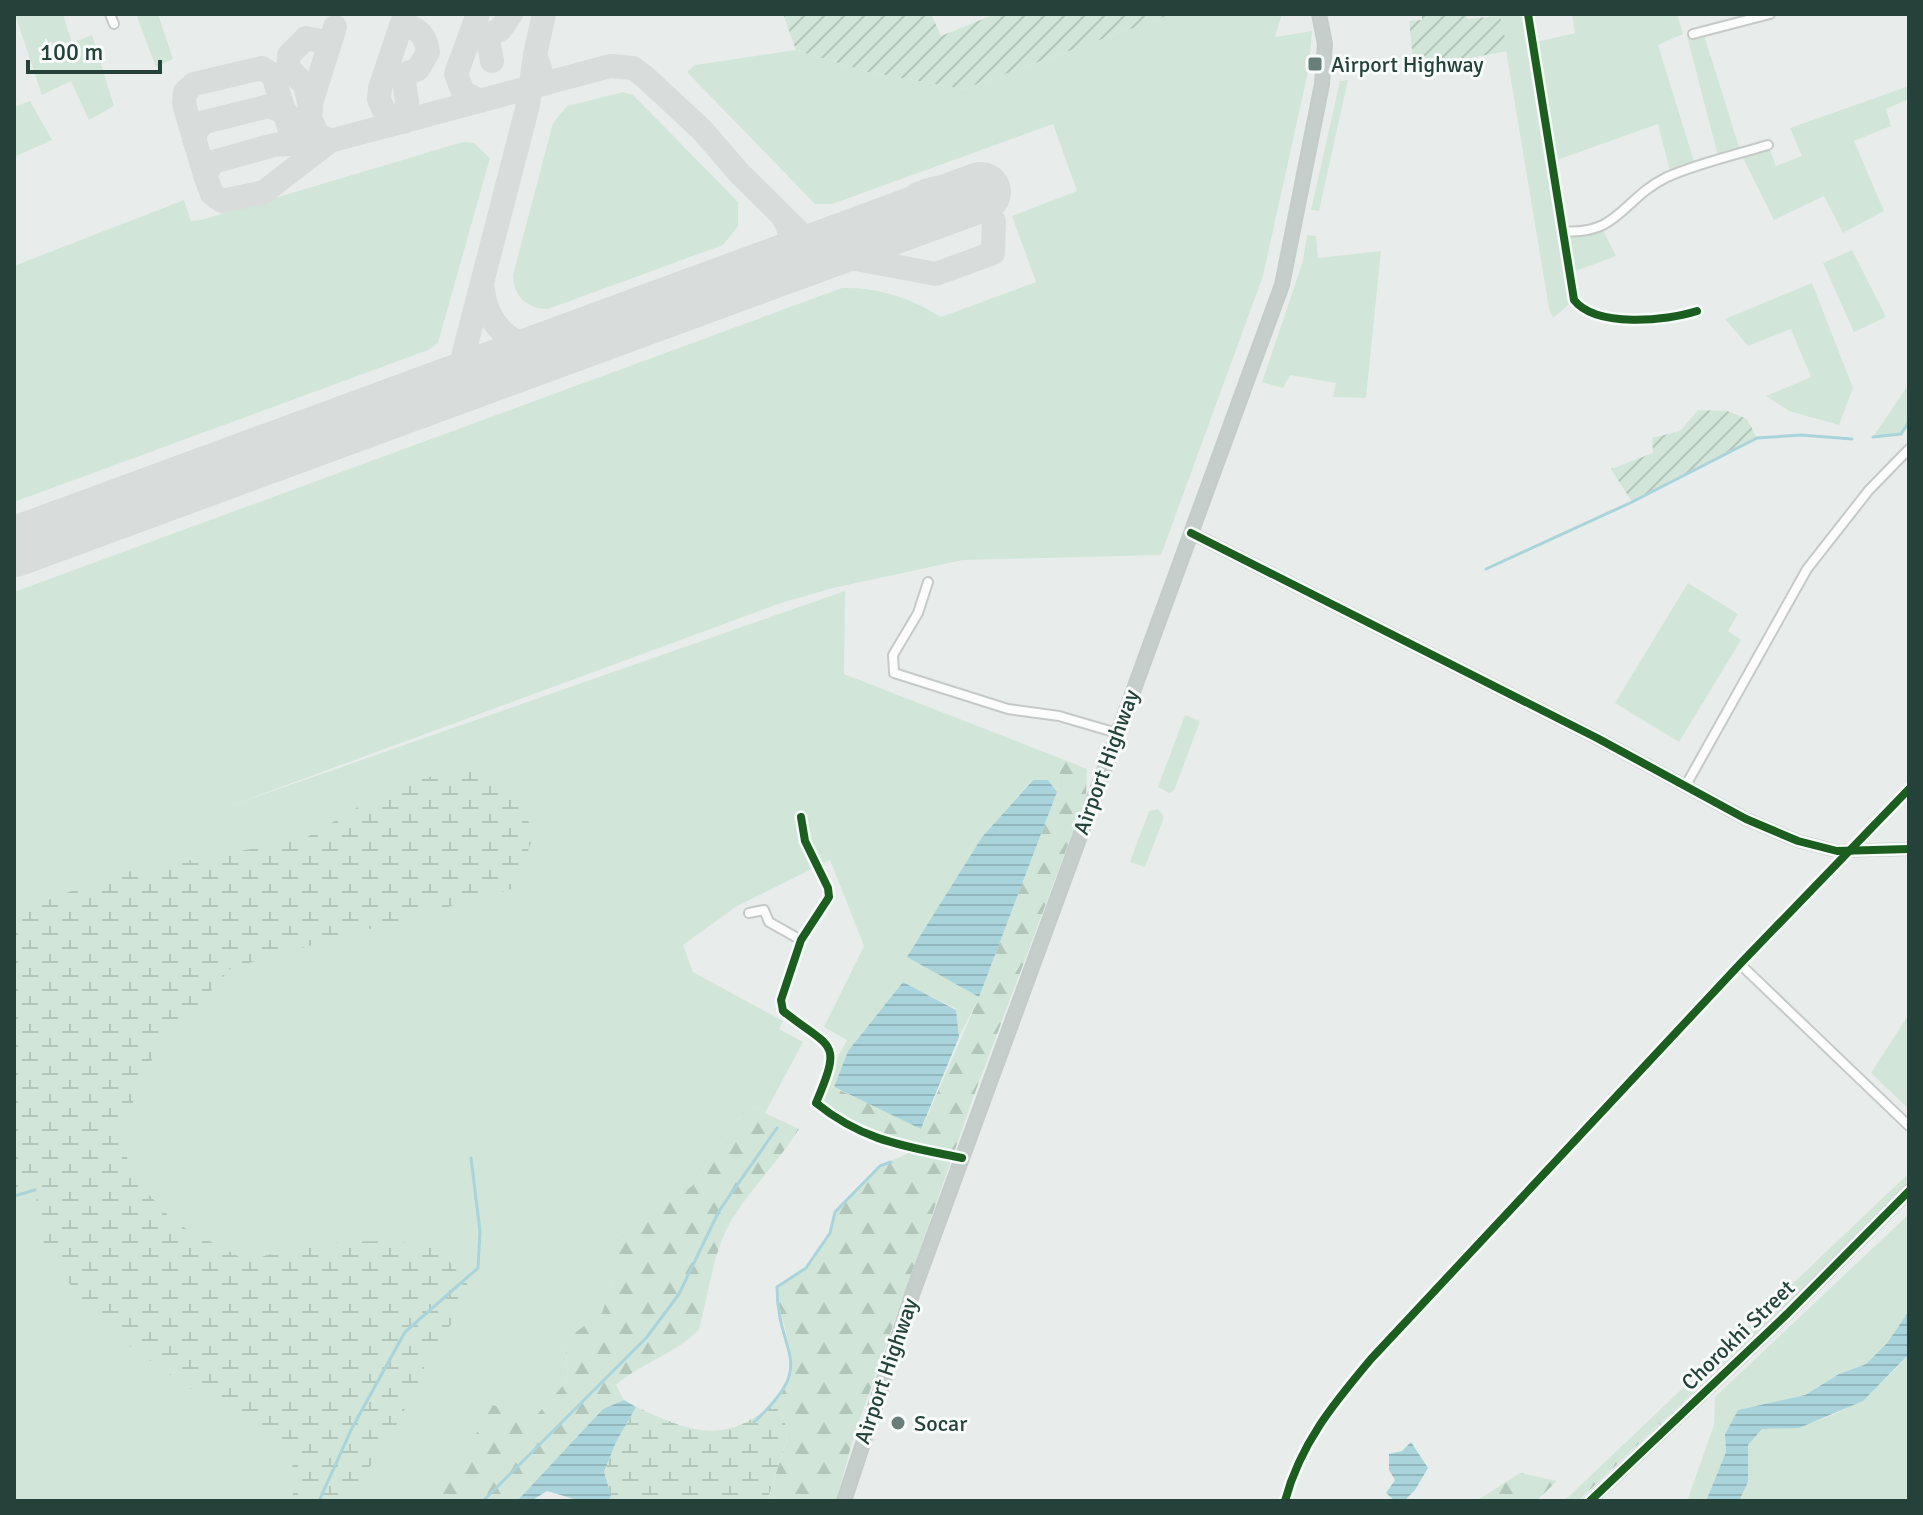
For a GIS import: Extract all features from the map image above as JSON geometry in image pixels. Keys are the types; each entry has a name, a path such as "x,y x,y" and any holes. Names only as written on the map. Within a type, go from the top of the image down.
{"highway":[{"name":"Airport Highway","path":"844,1501 913,1292 1242,398 1291,249 1322,84 1325,44 1319,14"}],"street":[{"path":"110,14 114,24"},
{"path":"1528,14 1574,300 1582,310 1649,320 1697,311"},
{"path":"1693,34 1770,14"},
{"path":"1562,231 1596,231 1608,224 1642,190 1671,175 1768,145"},
{"path":"1686,785 1807,569 1869,490 1909,449"},
{"path":"1191,533 1686,785 1746,819 1798,841 1850,851 1909,849"},
{"path":"928,582 918,613 893,655 894,673 1008,709 1059,716 1117,733"},
{"path":"1285,1501 1291,1477 1319,1421 1371,1359 1740,964 1909,789"},
{"path":"801,817 805,841 828,888 829,897 801,940 781,1000 783,1011 829,1046 833,1062 816,1103 844,1126 885,1143 962,1158"},
{"path":"749,913 764,910 769,922 801,940"},
{"path":"1740,964 1909,1126"},
{"name":"Chorokhi Street","path":"1590,1501 1787,1314 1909,1191"}],"green space":[{"path":"15,14 63,14 72,43 92,35 114,106 89,120 71,81 42,95"},
{"path":"136,14 158,14 173,59 156,67"},
{"path":"783,14 931,14 941,36 995,14 1172,14 963,89 868,72 796,50"},
{"path":"1172,14 1282,14 1275,37 1312,31 1309,67 1263,276 1161,555 963,560 833,588 781,603 227,807 845,591 844,674 1062,759 1057,792 1048,780 1032,780 982,837 908,957 979,997 959,1037 956,1009 903,982 848,1051 834,1087 824,1083 847,1040 824,1027 864,946 830,860 737,906 683,945 693,972 783,1021 779,1029 803,1042 765,1113 748,1105 692,1186 614,1238 614,1276 602,1314 565,1340 568,1380 532,1420 431,1501 14,1501 14,592 842,288 869,289 894,295 941,317 1036,282 1012,216 1077,191 1053,124 832,204 815,204 687,72 695,65 796,50 868,72 963,89"},
{"path":"1422,14 1467,14 1467,19 1500,16 1508,51 1414,68 1409,21 1422,20"},
{"path":"1500,14 1528,14 1532,43 1575,33 1572,14 1677,14 1683,34 1658,45 1696,168 1671,175 1658,124 1551,162 1562,231 1602,228 1616,256 1570,273 1574,300 1553,318 1549,308"},
{"path":"1703,32 1741,153 1768,145 1776,166 1802,156 1790,128 1909,86 1909,99 1886,109 1891,126 1854,141 1884,211 1843,233 1824,196 1774,220 1741,154 1719,160 1687,36"},
{"path":"1348,80 1319,211 1311,210 1340,81"},
{"path":"623,92 633,95 738,202 738,226 723,245 548,309 534,307 519,295 513,275 553,123 567,106"},
{"path":"30,101 52,140 14,157 14,107"},
{"path":"463,142 474,143 490,158 438,343 428,350 14,502 14,266 184,200 191,221 201,220"},
{"path":"1307,235 1316,236 1318,258 1381,251 1366,398 1333,397 1336,383 1290,375 1283,388 1262,382 1303,261"},
{"path":"1852,250 1886,317 1854,332 1823,263"},
{"path":"1812,283 1853,388 1839,425 1789,411 1766,396 1811,377 1791,329 1748,346 1725,319"},
{"path":"1909,384 1909,422 1901,434 1873,437"},
{"path":"1698,410 1727,411 1747,419 1757,438 1632,502 1611,469 1653,453 1652,438 1680,431"},
{"path":"1688,583 1738,614 1728,631 1741,640 1679,742 1615,703"},
{"path":"1185,715 1200,721 1174,791 1169,793 1158,787"},
{"path":"1062,759 1087,769 1086,797 976,1090 853,1439 836,1501 767,1501 788,1436 779,1398 789,1381 792,1366 777,1287 806,1268 830,1234 835,1212 880,1166 918,1149 885,1143 816,1103 824,1083 922,1128 979,997 1057,792"},
{"path":"491,769 535,831 515,888 231,968 154,1055 119,1134 134,1178 174,1222 247,1261 342,1242 389,1242 438,1247 475,1294 431,1350 415,1391 386,1443 346,1501 293,1501 292,1448 205,1399 128,1345 74,1291 43,1241 35,1190 14,1196 14,913 116,874 304,839 404,780"},
{"path":"1158,809 1164,817 1145,867 1130,862 1149,811"},
{"path":"1909,1014 1909,1109 1871,1073"},
{"path":"748,1105 799,1129 745,1200 723,1238 699,1329 616,1385 624,1400 603,1409 517,1501 431,1501 445,1487 493,1405 532,1420 568,1380 565,1340 602,1313 614,1276 614,1238 692,1186"},
{"path":"1909,1173 1909,1189 1578,1501 1564,1501"},
{"path":"1909,1214 1909,1311 1887,1343 1866,1364 1839,1374 1805,1395 1738,1410 1725,1434 1726,1452 1706,1501 1687,1501 1714,1425 1715,1397"},
{"path":"1909,1354 1909,1501 1739,1501 1748,1482 1748,1445 1762,1429 1807,1424 1844,1410 1877,1386"},
{"path":"779,1398 788,1435 767,1501 608,1501 611,1496 604,1473 616,1442 636,1407 676,1424 710,1431 743,1423"},
{"path":"1520,1473 1557,1481 1536,1501 1476,1501"}],"water":[{"path":"1033,780 1048,780 1057,792 979,997 907,957 982,837"},
{"path":"903,982 956,1010 959,1037 921,1129 834,1087 848,1051"},
{"path":"1909,1311 1909,1354 1863,1401 1799,1428 1762,1429 1748,1445 1748,1482 1739,1501 1706,1501 1726,1452 1725,1434 1738,1410 1805,1395 1839,1374 1866,1364 1887,1343"},
{"path":"624,1400 636,1407 616,1442 604,1472 611,1496 608,1501 581,1501 547,1491 531,1501 517,1501 603,1409"},
{"path":"1411,1442 1428,1468 1415,1490 1404,1501 1395,1501 1386,1493 1395,1480 1389,1470 1389,1454 1402,1451"}],"waterway":[{"path":"1873,437 1901,434 1909,422"},
{"path":"1486,569 1632,502 1757,438 1801,435 1852,439"},
{"path":"483,1501 647,1337 679,1294 719,1211 777,1128"},
{"path":"319,1501 352,1428 405,1332 478,1268 480,1231 471,1158"},
{"path":"754,1422 774,1402 790,1371 777,1287 806,1268 830,1233 835,1212 880,1166 891,1162"},
{"path":"14,1196 35,1190"}],"taxiway":[{"path":"404,122 384,111 379,99 405,14"},
{"path":"478,14 456,74 463,92 480,101"},
{"path":"492,61 487,35 500,30 511,14"},
{"path":"540,68 535,55 544,14"},
{"path":"401,26 420,33 428,52 418,69 403,75 407,101"},
{"path":"205,175 212,194 222,201 264,192 330,141 317,134 308,113 335,27"},
{"path":"311,110 305,85 288,68 289,55 306,38 330,43"},
{"path":"413,400 439,389 462,360 528,105 535,55"},
{"path":"303,143 292,137 273,75 262,68 194,84 185,92 184,104 205,175 213,162 274,145 330,141 610,66 633,68 702,130 740,174 819,252 936,274 993,253 994,221 978,201 962,189 942,187 917,194 897,223"},
{"path":"194,139 197,129 205,122 269,106 286,113"},
{"path":"752,276 779,261 789,248 789,230 784,219"},
{"path":"483,290 491,316 508,336 531,347 559,347"}],"runway":[{"path":"14,547 981,192"}],"cycle path":[{"path":"1528,14 1574,300 1598,315 1632,320 1697,311"},
{"path":"1191,533 1597,738 1746,819 1798,841 1837,851 1909,849"},
{"path":"1285,1501 1291,1480 1309,1443 1331,1408 1371,1359 1740,964 1909,789"},
{"path":"801,817 805,841 828,888 829,897 801,940 781,1000 783,1011 828,1048 829,1067 816,1103 833,1116 868,1134 962,1158"},
{"path":"1590,1501 1787,1314 1909,1191"}],"place":[{"name":"Airport Highway","path":"1315,64"},
{"name":"Socar","path":"898,1423"}]}
